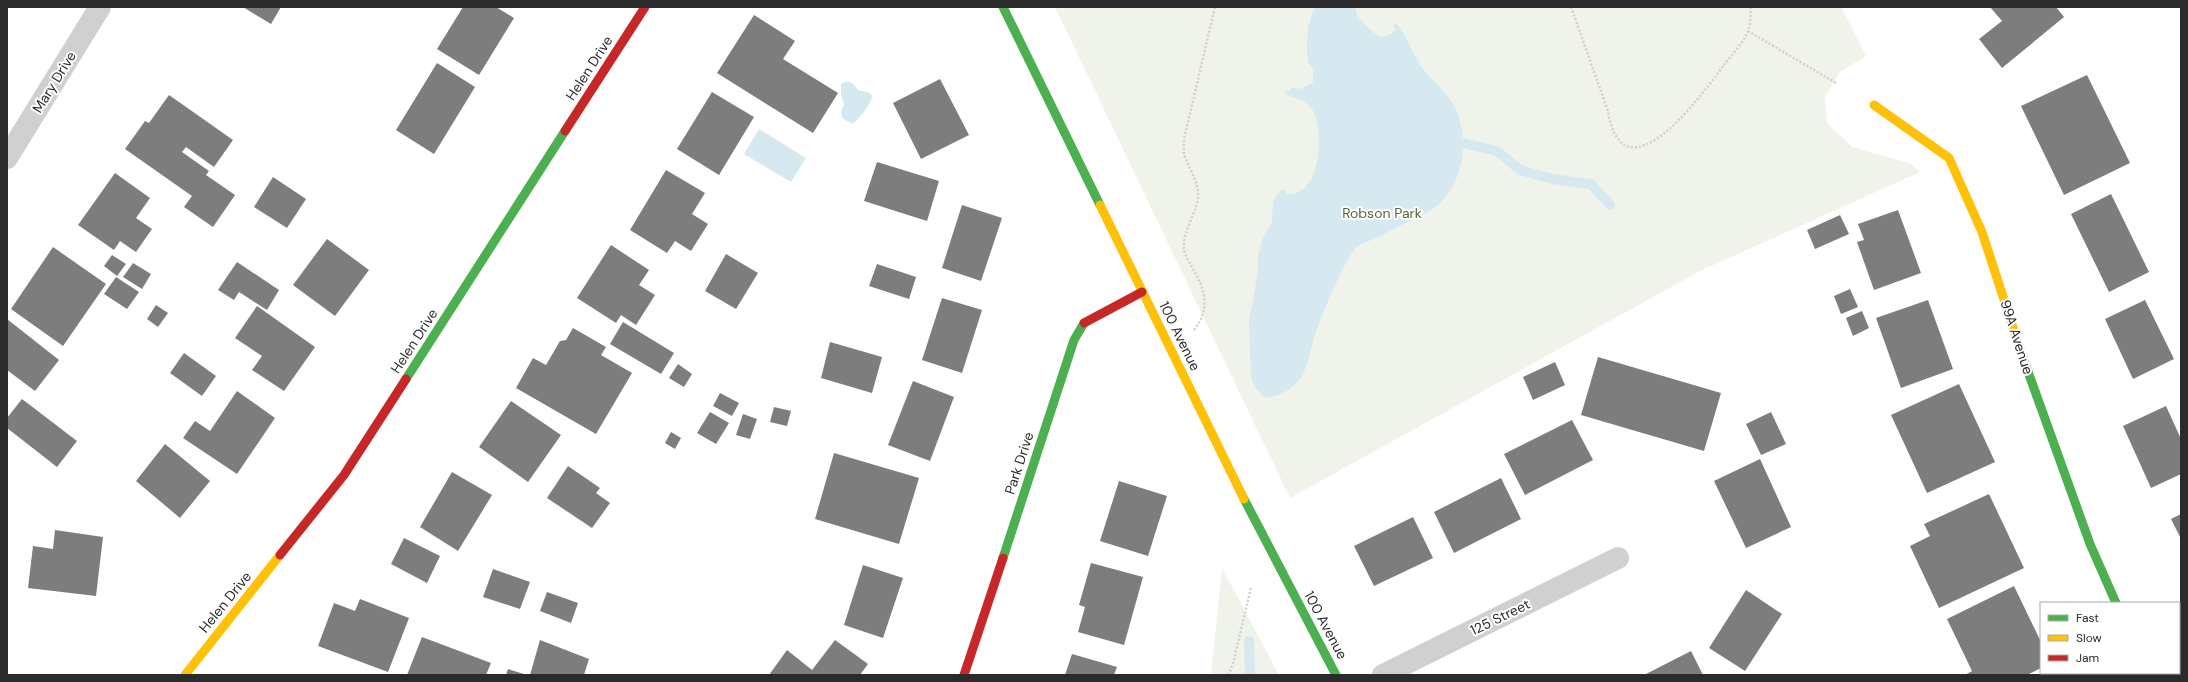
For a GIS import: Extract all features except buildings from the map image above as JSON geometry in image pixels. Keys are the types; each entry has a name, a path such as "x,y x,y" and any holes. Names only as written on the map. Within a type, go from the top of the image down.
{"street":[{"name":"Mary Drive","path":"7,158 100,7"},
{"name":"Helen Drive","path":"185,675 344,475 645,7"},
{"name":"100 Avenue","path":"1003,7 1250,510 1336,675"},
{"name":"99A Avenue","path":"1874,105 1949,158 1982,232 2033,389 2090,544 2116,602"},
{"name":"Park Drive","path":"964,675 1074,340 1082,325 1093,317 1142,292"},
{"name":"125 Street","path":"1382,675 1618,558"}],"path":[{"path":"1191,333 1201,321 1205,304 1204,292 1199,279 1184,251 1184,241 1192,220 1198,197 1196,184 1183,152 1184,138 1215,7"},
{"path":"1571,7 1608,111 1610,126 1622,141 1635,149 1651,143 1664,134 1691,107 1748,32 1751,7"},
{"path":"1748,32 1836,83"},
{"path":"1228,675 1233,664 1251,587"}],"green space":[{"name":"Robson Park","path":"1055,7 1841,7 1866,56 1840,72 1825,97 1827,123 1852,147 1909,163 1920,172 1700,271 1290,498"},
{"path":"1222,568 1279,675 1211,675"}],"shaded area":[{"path":"1315,7 1356,7 1356,12 1361,20 1373,32 1381,37 1392,34 1395,30 1393,26 1394,23 1401,29 1421,65 1447,95 1459,117 1463,147 1462,162 1451,189 1442,201 1431,210 1380,237 1360,245 1354,250 1338,278 1328,301 1302,376 1296,384 1288,390 1275,396 1265,398 1255,387 1251,378 1249,321 1258,272 1258,256 1262,240 1272,222 1273,201 1281,190 1285,190 1287,194 1298,192 1307,185 1313,174 1317,161 1319,146 1318,132 1316,119 1312,109 1304,102 1286,94 1285,91 1290,91 1291,87 1300,89 1313,82 1313,69 1308,63 1307,42 1308,27"},
{"path":"845,82 851,83 858,90 872,95 872,98 865,111 852,124 842,118 841,112 844,104 841,94 841,84"},
{"path":"759,129 806,158 791,182 744,154"}],"waterway":[{"path":"1463,143 1497,151 1520,170 1552,179 1591,184 1610,205"},
{"path":"1249,641 1250,675"}],"traffic: fast":[{"path":"1003,7 1100,205"},
{"path":"406,379 565,131"},
{"path":"1003,558 1074,340 1084,323"},
{"path":"2022,355 2090,544 2116,602"},
{"path":"1244,499 1336,675"}],"traffic: slow":[{"path":"1874,105 1949,158 1982,232 2022,355"},
{"path":"1100,205 1244,499"},
{"path":"185,675 280,555"}],"traffic: jam":[{"path":"565,131 645,7"},
{"path":"1084,323 1142,292"},
{"path":"280,555 344,475 406,379"},
{"path":"964,675 1003,558"}]}
